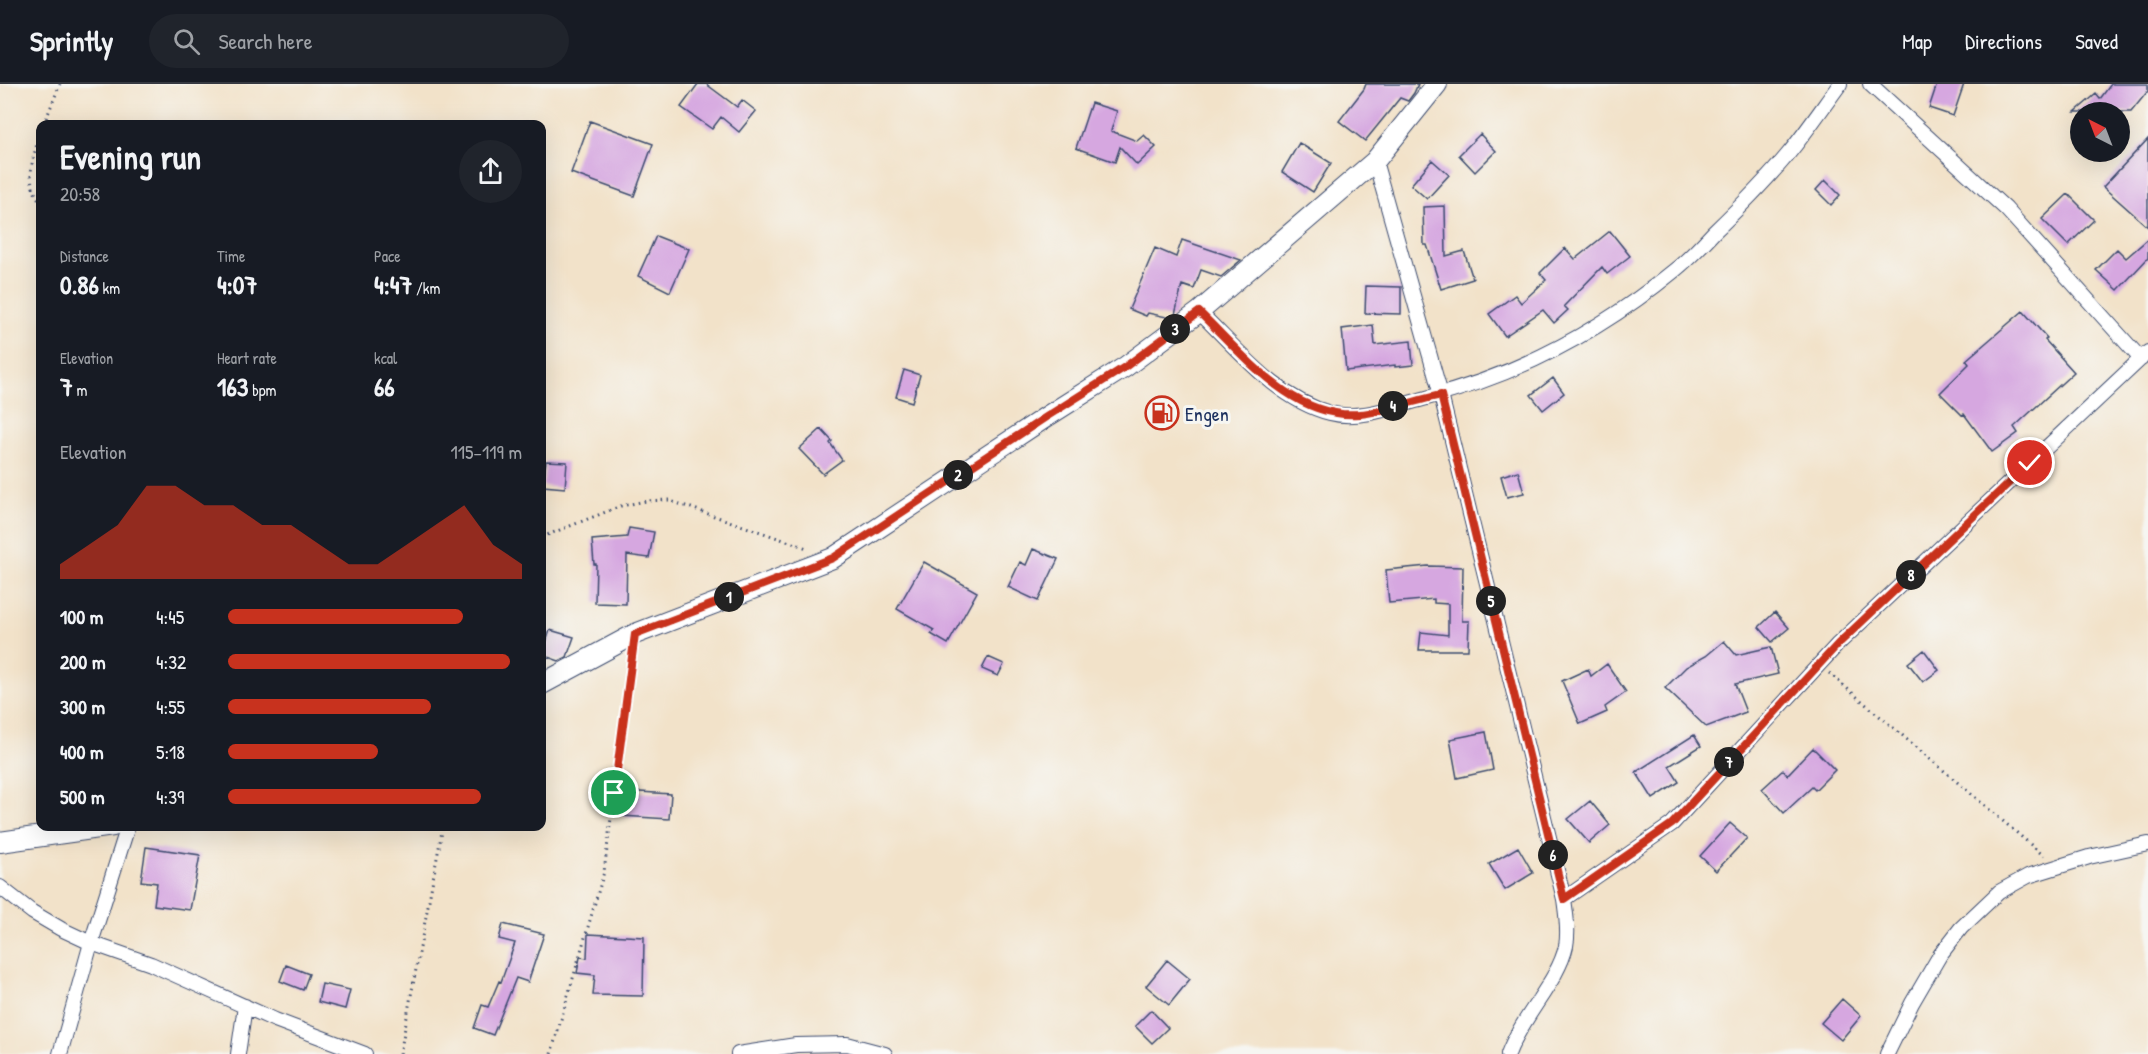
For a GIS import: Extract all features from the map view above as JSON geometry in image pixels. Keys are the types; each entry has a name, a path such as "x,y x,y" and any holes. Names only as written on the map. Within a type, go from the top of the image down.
{"main road":[{"path":"546,682 635,634 833,558 1125,367 1199,312 1375,161 1437,84"},
{"path":"0,842 78,831"}],"street":[{"path":"1199,312 1290,396 1332,414 1361,414 1441,395 1504,373 1554,350 1610,318 1677,269 1788,154 1840,84"},
{"path":"1564,899 1672,824 1838,644 2144,355 2006,209 1870,84"},
{"path":"1375,161 1441,395 1564,899 1566,947 1553,976 1532,1008 1508,1054"},
{"path":"60,1054 91,943 126,831"},
{"path":"1887,1054 1940,955 1961,928 1999,892 2028,876 2148,844"},
{"path":"0,887 32,912 91,943 150,964 245,1006 364,1054"},
{"path":"238,1054 245,1006"},
{"path":"738,1054 796,1045 848,1044 885,1054"}],"path":[{"path":"46,120 60,84"},
{"path":"36,147 30,179 36,195"},
{"path":"546,535 621,506 668,500 833,558"},
{"path":"552,1054 604,872 635,634"},
{"path":"1819,664 2057,867"},
{"path":"400,1054 443,831"}],"building":[{"path":"698,84 706,84 737,107 742,100 756,111 739,132 721,117 712,129 681,107"},
{"path":"1366,84 1418,84 1408,101 1400,98 1365,141 1339,121"},
{"path":"1937,84 1964,84 1953,116 1929,108"},
{"path":"2111,84 2148,84 2148,91 2131,112 2130,102 2087,102 2096,94 2100,99"},
{"path":"1091,103 1117,111 1111,131 1137,141 1144,135 1156,147 1137,165 1120,147 1115,162 1076,148"},
{"path":"590,121 653,144 634,196 571,173"},
{"path":"1480,134 1496,151 1475,172 1459,155"},
{"path":"2148,139 2148,227 2103,187 2126,162 2130,162 2130,158"},
{"path":"1299,143 1331,163 1313,192 1282,172"},
{"path":"1432,160 1449,175 1427,199 1411,185"},
{"path":"1825,180 1840,195 1831,205 1816,190"},
{"path":"2068,194 2094,220 2068,245 2042,219"},
{"path":"1445,206 1446,256 1464,251 1473,279 1441,289 1427,245 1424,245 1423,207"},
{"path":"1610,231 1630,256 1607,274 1602,267 1564,306 1568,310 1554,323 1543,310 1505,336 1489,314 1515,295 1521,303 1546,280 1540,273 1565,248 1575,259"},
{"path":"656,236 689,249 670,292 638,276"},
{"path":"2148,239 2148,258 2118,290 2096,270 2117,249 2126,258"},
{"path":"1182,240 1241,260 1221,277 1201,270 1194,289 1182,285 1175,315 1171,318 1148,313 1146,316 1129,309 1155,248 1176,257"},
{"path":"1366,286 1401,287 1401,314 1365,313"},
{"path":"2023,311 2074,372 2014,427 2018,433 1992,452 1964,414 1962,415 1940,393 1969,364 1966,360"},
{"path":"1373,325 1375,345 1411,341 1413,365 1346,371 1342,329"},
{"path":"904,370 920,375 912,402 896,397"},
{"path":"1553,378 1564,393 1543,410 1531,395"},
{"path":"821,429 832,441 830,443 842,460 823,474 799,449"},
{"path":"546,461 567,462 565,488 546,486"},
{"path":"1518,471 1524,493 1507,497 1501,476"},
{"path":"629,528 654,532 649,558 627,555 626,604 595,603 596,564 594,564 592,540 627,537"},
{"path":"1033,549 1058,559 1038,601 1008,587 1020,562 1026,565"},
{"path":"924,562 977,592 948,644 931,634 934,630 897,609"},
{"path":"1428,566 1463,567 1462,621 1469,621 1468,650 1419,650 1421,632 1448,635 1448,604 1434,603 1434,599 1389,603 1386,570"},
{"path":"1775,612 1789,628 1772,642 1759,627"},
{"path":"550,630 574,637 567,657 559,661 546,656 546,642"},
{"path":"1724,641 1736,655 1771,647 1778,674 1735,684 1746,712 1706,727 1665,688 1686,667 1706,656"},
{"path":"1924,650 1939,670 1923,682 1908,663"},
{"path":"988,657 1004,664 998,676 982,669"},
{"path":"1607,664 1626,692 1605,707 1607,712 1580,724 1562,681 1588,669 1591,676"},
{"path":"1486,732 1493,770 1457,778 1450,739"},
{"path":"1694,735 1701,746 1669,766 1679,782 1653,799 1636,772"},
{"path":"1813,748 1835,770 1815,790 1812,787 1784,813 1762,789 1783,770 1787,775"},
{"path":"624,791 671,794 669,819 622,816"},
{"path":"1590,801 1610,825 1589,843 1568,819"},
{"path":"1730,823 1747,838 1716,871 1700,856"},
{"path":"146,847 200,855 190,910 154,905 157,883 141,881"},
{"path":"1518,847 1533,873 1505,890 1489,864"},
{"path":"503,924 544,934 528,982 516,978 493,1035 474,1028 482,1005 488,1007 499,981 501,982 515,943 499,939"},
{"path":"588,934 644,937 643,996 593,995 595,975 577,973 580,957 587,958"},
{"path":"1167,960 1190,979 1169,1005 1146,986"},
{"path":"286,965 309,974 303,990 280,981"},
{"path":"322,984 350,990 345,1009 318,1002"},
{"path":"1842,999 1861,1016 1841,1040 1821,1023"},
{"path":"1151,1010 1168,1028 1152,1043 1135,1026"}],"place":[{"name":"Engen","path":"1162,413"}],"route":[{"path":"614,793 635,634 833,558 1125,367 1199,312 1290,396 1332,414 1361,414 1441,395 1564,899 1672,824 1838,644 2030,463"}]}
